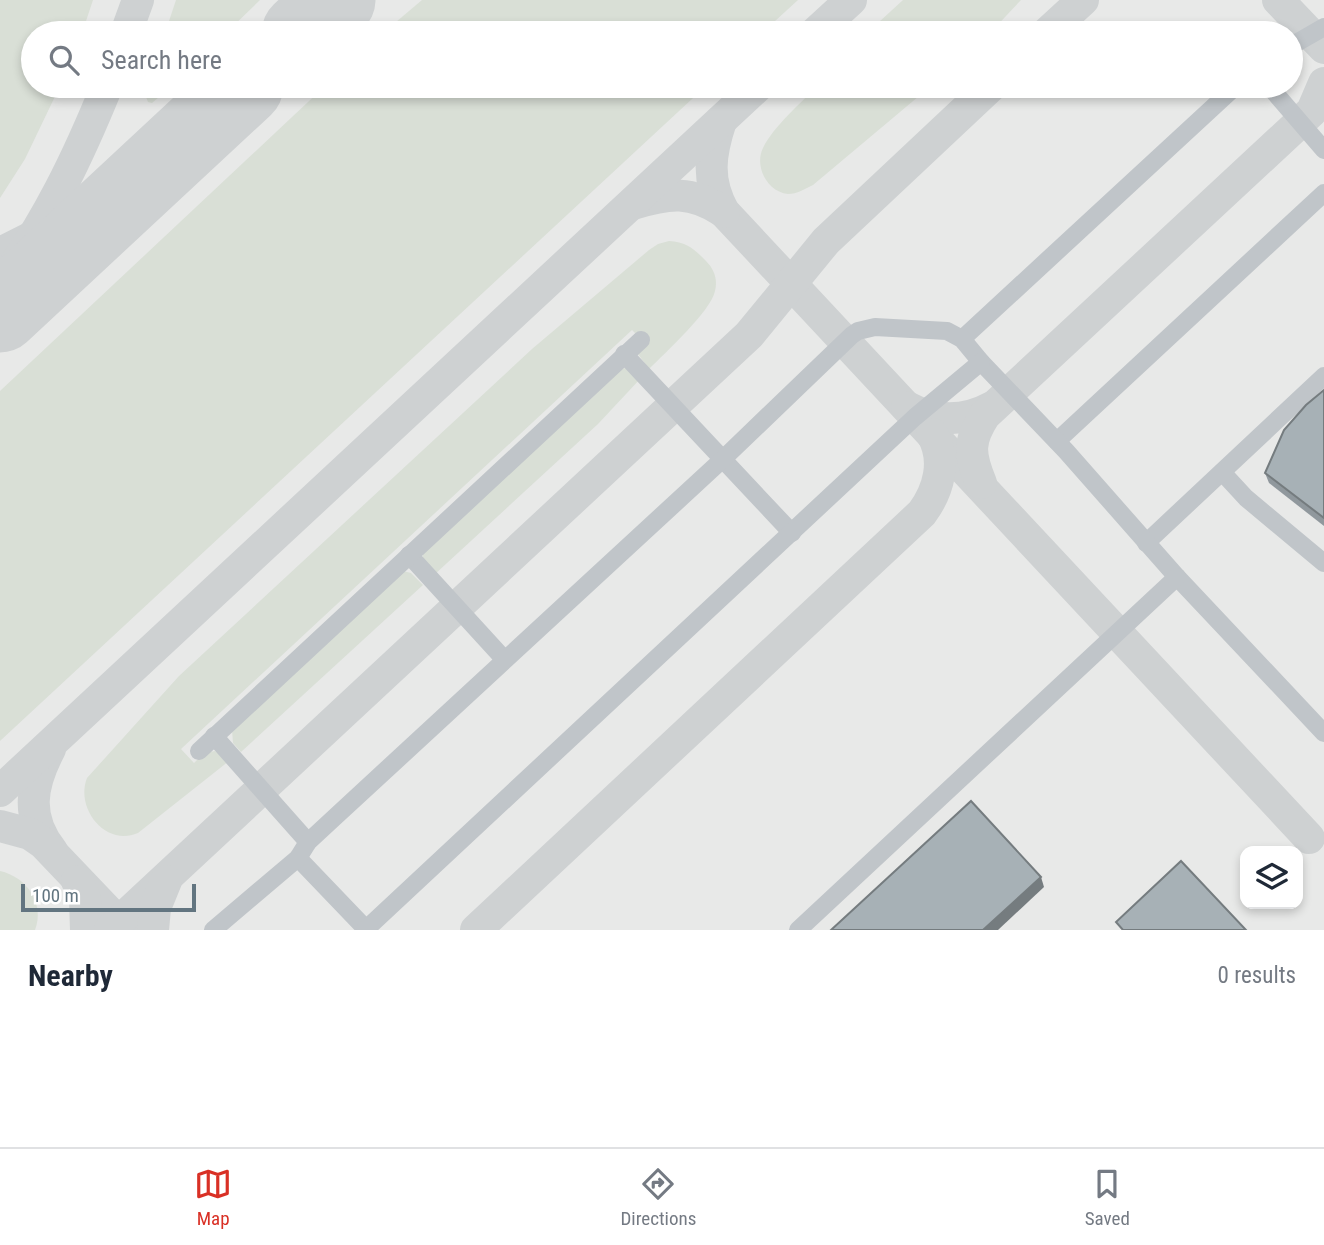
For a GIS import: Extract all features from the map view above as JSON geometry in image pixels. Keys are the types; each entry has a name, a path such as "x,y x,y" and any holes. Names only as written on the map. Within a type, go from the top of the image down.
{"lane":[{"path":"1303,39 1324,27"},
{"path":"962,339 1223,98"},
{"path":"1279,98 1324,150"},
{"path":"1057,441 1324,193"},
{"path":"213,930 303,850 504,659 858,331 875,327 947,331 962,339 1057,441 1177,577 1324,733"},
{"path":"198,751 640,340"},
{"path":"624,355 792,533"},
{"path":"214,736 366,930 915,417 981,362"},
{"path":"1146,543 1324,376"},
{"path":"1222,472 1246,498 1324,563"},
{"path":"409,555 504,659"},
{"path":"798,930 1177,577"}],"shaded area":[{"path":"0,0 1324,0 1324,930 0,930"},
{"path":"0,0 93,0 86,21 21,21 21,98 54,98 25,159 0,198"},
{"path":"176,0 260,0 238,21 169,21"},
{"path":"422,0 798,0 775,21 397,21"},
{"path":"903,0 1021,0 1001,21 880,21"},
{"path":"146,98 158,98 152,103"},
{"path":"312,98 693,98 0,741 0,391"},
{"path":"805,98 917,98 813,185 795,193 788,194 774,188 761,170 763,148 780,124"},
{"path":"669,241 690,247 698,253 711,267 716,282 712,299 676,343 649,369 638,354 645,343 632,330 181,749 194,763 204,753 215,751 229,761 138,833 114,835 104,830 89,812 85,801 87,778 179,676 532,349 649,250"},
{"path":"626,368 641,378 598,424 434,575 423,561 423,553 621,369"},
{"path":"403,571 411,573 423,585 241,752 233,743 232,730"},
{"path":"0,871 18,879 31,893 38,911 35,930 0,930"}],"building":[{"path":"1324,390 1324,518 1265,473 1284,430 1306,405"},
{"path":"971,801 1041,877 983,930 831,930"},
{"path":"1181,861 1246,930 1123,930 1116,922"}],"taxiway":[{"path":"130,21 138,0"},
{"path":"334,3 337,0"},
{"path":"828,21 851,0"},
{"path":"1060,21 1083,0"},
{"path":"1278,0 1298,21"},
{"path":"1303,26 1324,48"},
{"path":"981,483 972,448 985,415 1312,111 1324,83"},
{"path":"0,285 47,214 102,98"},
{"path":"0,791 745,98"},
{"path":"110,930 749,335 826,241 978,98"},
{"path":"0,253 60,222 116,186 224,105"},
{"path":"721,121 712,156 712,178 724,212 1309,838"},
{"path":"633,204 680,196 701,200 724,212"},
{"path":"907,407 939,418 960,418 992,407"},
{"path":"476,930 922,513 933,495 939,475 939,454 932,434"},
{"path":"50,749 35,788 34,813 43,838 52,851"},
{"path":"0,826 30,834 43,843 126,930"},
{"path":"77,881 85,899 86,930"},
{"path":"153,930 155,908 166,881"}],"runway":[{"path":"314,21 336,0"},
{"path":"0,313 231,98"}]}
